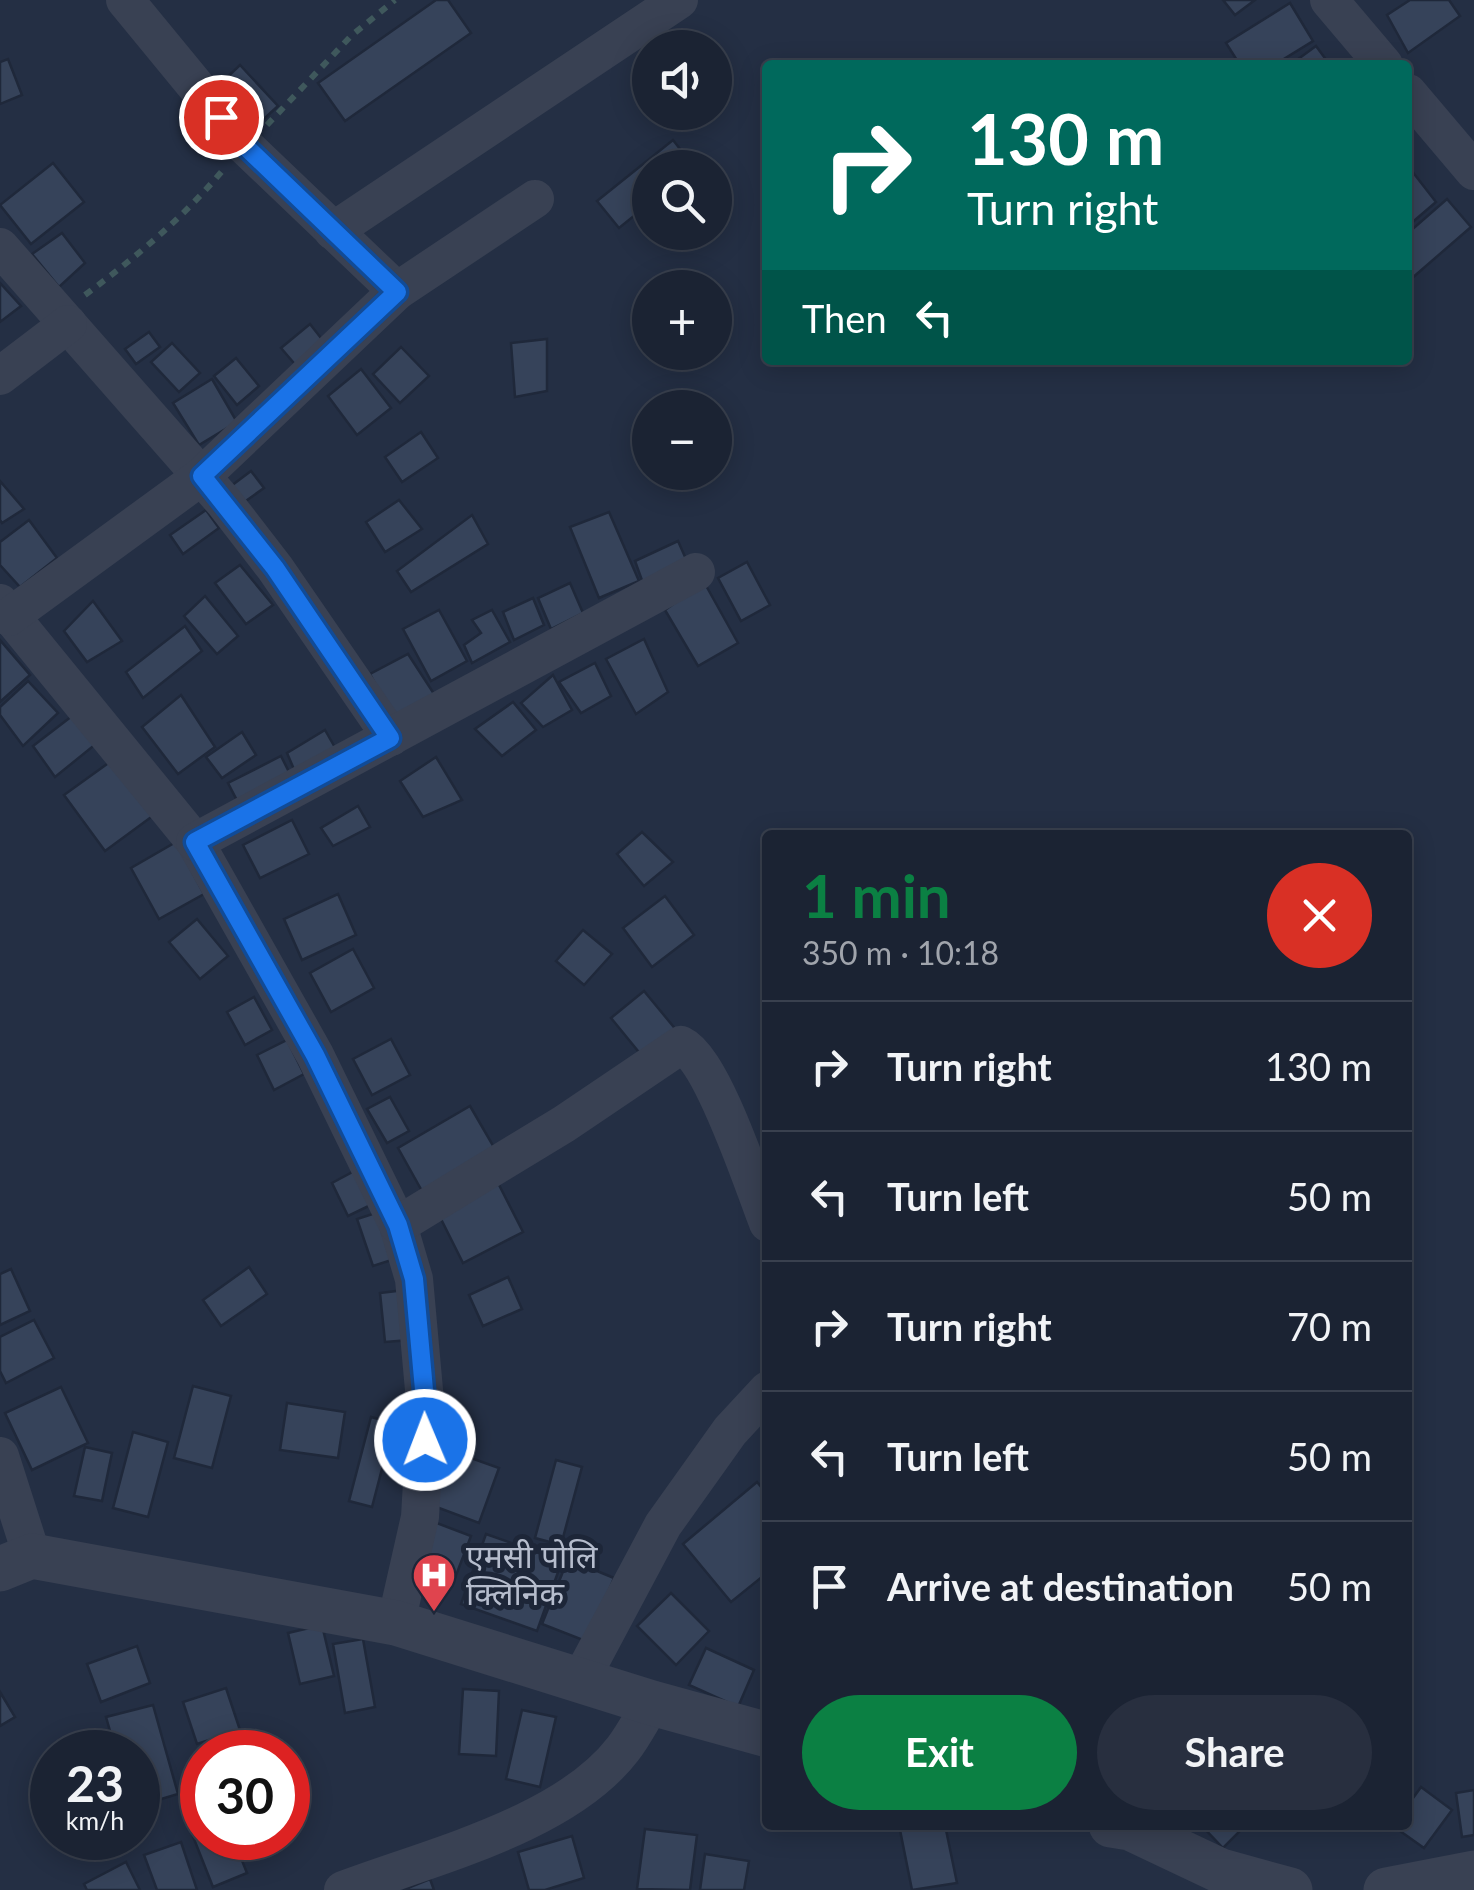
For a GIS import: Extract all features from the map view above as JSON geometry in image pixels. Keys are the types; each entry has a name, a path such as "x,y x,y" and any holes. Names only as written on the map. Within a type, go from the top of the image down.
{"street":[{"path":"126,0 245,146 397,292"},
{"path":"333,231 679,0"},
{"path":"1330,0 1380,60"},
{"path":"1412,98 1474,172"},
{"path":"396,1624 420,1517 426,1412 414,1279 398,1225 315,1055 195,842 5,610 202,476 397,292 535,200"},
{"path":"0,247 202,476 275,568 390,738"},
{"path":"0,376 68,324"},
{"path":"195,842 696,572"},
{"path":"398,1225 564,1124 681,1045 692,1050 720,1102 762,1207"},
{"path":"581,1678 663,1525 730,1431 762,1396"},
{"path":"0,1456 16,1562 396,1624 762,1733"},
{"path":"360,1887 508,1830 575,1794 622,1750 652,1702"},
{"path":"1134,1830 1223,1880 1290,1890"},
{"path":"1386,1890 1474,1874"}],"building":[{"path":"436,0 448,0 471,33 345,121 318,83"},
{"path":"1223,0 1255,0 1235,15"},
{"path":"1410,0 1449,0 1460,16 1408,53 1387,15"},
{"path":"1290,3 1313,41 1282,60 1237,60 1226,43"},
{"path":"1316,46 1326,60 1297,60"},
{"path":"8,59 22,95 0,104 0,62"},
{"path":"240,65 278,106 254,128 218,86"},
{"path":"673,140 681,150 661,150"},
{"path":"53,163 84,202 31,244 0,205"},
{"path":"1412,171 1436,202 1412,223"},
{"path":"632,173 632,218 619,228 597,201"},
{"path":"1447,199 1471,227 1412,278 1412,230"},
{"path":"62,233 85,263 59,287 32,254"},
{"path":"0,283 21,306 0,322"},
{"path":"310,324 328,347 299,369 281,348"},
{"path":"149,332 160,347 136,364 125,349"},
{"path":"547,339 547,391 515,397 511,343"},
{"path":"172,343 200,373 179,392 151,362"},
{"path":"401,347 429,376 400,403 373,374"},
{"path":"236,358 259,386 237,405 214,376"},
{"path":"361,369 391,408 357,435 328,396"},
{"path":"212,379 237,422 199,445 173,403"},
{"path":"421,432 438,458 402,482 385,457"},
{"path":"251,471 264,488 243,503 231,486"},
{"path":"0,481 24,509 2,523 0,520"},
{"path":"399,500 422,529 385,552 366,522"},
{"path":"206,510 219,528 183,554 170,535"},
{"path":"609,512 639,581 599,598 570,527"},
{"path":"472,515 488,544 411,592 397,571"},
{"path":"29,520 57,558 20,587 0,565 0,542"},
{"path":"678,541 690,568 644,586 635,561"},
{"path":"747,562 770,605 741,621 718,578"},
{"path":"240,565 273,605 246,624 215,583"},
{"path":"704,582 738,643 698,666 665,610"},
{"path":"570,583 583,613 551,629 538,598"},
{"path":"205,596 238,636 217,654 184,616"},
{"path":"533,598 544,625 514,640 503,612"},
{"path":"93,601 122,641 87,662 64,631"},
{"path":"439,610 467,661 431,681 403,629"},
{"path":"492,610 510,642 472,663 464,645 481,633 472,620"},
{"path":"185,626 202,651 143,698 126,672"},
{"path":"644,639 668,692 636,714 606,659"},
{"path":"0,640 30,675 0,702"},
{"path":"408,654 438,700 395,721 370,674"},
{"path":"595,663 611,696 581,713 559,682"},
{"path":"553,675 572,710 543,727 521,703"},
{"path":"28,681 58,713 23,746 0,715 0,707"},
{"path":"181,695 215,747 178,774 142,727"},
{"path":"513,702 536,730 502,756 475,729"},
{"path":"76,713 102,739 55,777 33,746"},
{"path":"325,730 337,751 296,774 287,753"},
{"path":"242,732 256,755 222,778 206,757"},
{"path":"281,756 294,782 242,810 228,783"},
{"path":"436,757 462,800 423,817 400,781"},
{"path":"114,759 154,815 105,851 64,795"},
{"path":"358,806 370,827 333,846 321,828"},
{"path":"292,820 309,854 260,878 243,845"},
{"path":"642,832 673,862 644,886 617,854"},
{"path":"176,842 204,894 159,919 131,868"},
{"path":"338,894 356,935 302,960 284,919"},
{"path":"665,896 694,935 652,967 623,928"},
{"path":"197,919 228,956 200,979 169,942"},
{"path":"583,930 612,954 584,985 556,961"},
{"path":"353,949 374,988 331,1012 310,973"},
{"path":"644,991 682,1037 647,1062 611,1018"},
{"path":"254,997 272,1030 245,1045 227,1012"},
{"path":"391,1039 410,1075 372,1095 353,1059"},
{"path":"287,1040 304,1074 274,1090 257,1055"},
{"path":"390,1097 409,1131 387,1143 367,1109"},
{"path":"470,1106 495,1149 422,1191 398,1148"},
{"path":"360,1168 377,1202 348,1216 332,1183"},
{"path":"496,1179 523,1232 463,1263 436,1209"},
{"path":"385,1210 401,1257 373,1266 357,1219"},
{"path":"249,1267 267,1294 221,1326 203,1300"},
{"path":"11,1269 30,1311 0,1325 0,1274"},
{"path":"508,1277 522,1309 483,1326 469,1295"},
{"path":"405,1290 410,1340 385,1342 380,1293"},
{"path":"34,1320 54,1358 6,1383 0,1371 0,1337"},
{"path":"193,1386 231,1396 212,1468 174,1458"},
{"path":"61,1387 88,1443 32,1470 5,1413"},
{"path":"287,1403 345,1412 338,1458 280,1450"},
{"path":"371,1417 394,1423 372,1507 349,1501"},
{"path":"133,1432 168,1442 148,1517 113,1508"},
{"path":"85,1447 112,1453 102,1501 74,1496"},
{"path":"443,1448 499,1468 479,1523 423,1502"},
{"path":"556,1460 582,1467 561,1545 535,1538"},
{"path":"757,1482 762,1488 762,1577 731,1602 683,1544"},
{"path":"434,1522 471,1536 452,1586 415,1573"},
{"path":"486,1534 562,1561 537,1631 461,1604"},
{"path":"568,1559 614,1578 588,1642 542,1624"},
{"path":"671,1593 709,1631 676,1665 637,1626"},
{"path":"322,1625 334,1676 300,1684 288,1633"},
{"path":"363,1639 375,1707 345,1713 333,1644"},
{"path":"137,1646 150,1683 101,1702 87,1664"},
{"path":"706,1648 754,1670 738,1707 689,1685"},
{"path":"226,1688 240,1730 192,1730 183,1702"},
{"path":"463,1689 499,1691 496,1756 459,1754"},
{"path":"0,1692 15,1717 0,1726"},
{"path":"153,1705 178,1794 160,1799 160,1730 110,1730 106,1717"},
{"path":"522,1710 556,1717 540,1787 506,1779"},
{"path":"1421,1787 1452,1810 1424,1848 1399,1830 1412,1830 1412,1799"},
{"path":"1474,1790 1474,1835 1462,1837 1456,1793"},
{"path":"645,1829 697,1835 690,1890 637,1889"},
{"path":"900,1830 946,1830 957,1883 912,1890"},
{"path":"1206,1830 1241,1830 1223,1848"},
{"path":"572,1836 584,1878 545,1890 529,1890 518,1852"},
{"path":"180,1842 180,1860 187,1860 197,1890 157,1890 146,1860 160,1860 160,1849"},
{"path":"705,1854 749,1861 744,1890 700,1890"},
{"path":"202,1860 242,1860 247,1873 213,1887"},
{"path":"126,1862 140,1890 87,1890 84,1884"},
{"path":"430,1879 434,1890 403,1890"}],"place":[{"name":"एमसी पोलि क्लिनिक","path":"434,1613"}],"route":[{"path":"221,117 245,146 397,292 202,476 275,568 390,738 195,842 315,1055 398,1225 414,1279 425,1440"}]}
